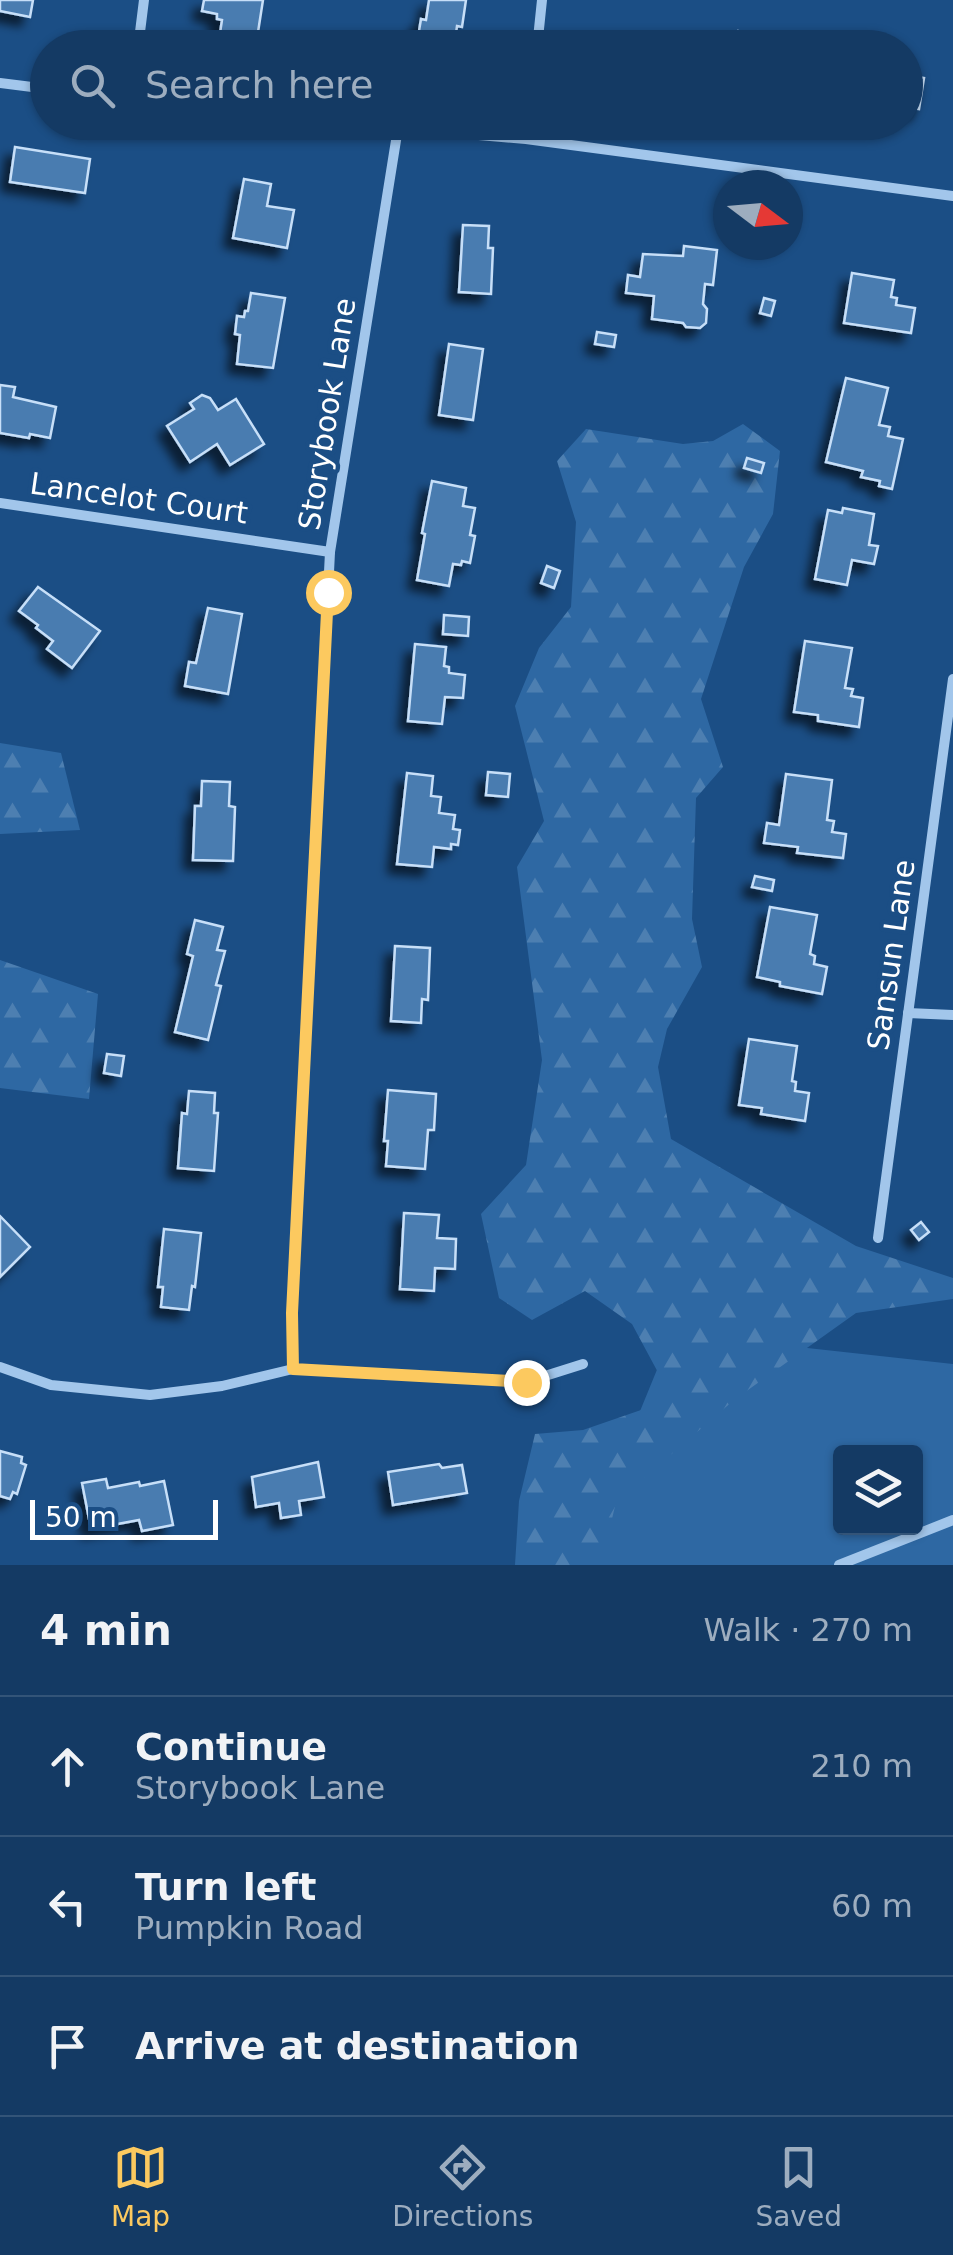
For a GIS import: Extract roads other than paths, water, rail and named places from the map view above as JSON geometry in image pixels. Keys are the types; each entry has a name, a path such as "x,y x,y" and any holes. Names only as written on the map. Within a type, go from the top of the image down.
{"street":[{"path":"140,30 144,0"},
{"path":"539,30 542,0"},
{"path":"0,83 30,87"},
{"name":"Storybook Lane","path":"293,1369 292,1313 330,552 396,140"},
{"path":"533,140 953,196"},
{"name":"Lancelot Court","path":"0,504 330,552"},
{"name":"Sansun Lane","path":"878,1238 953,679"},
{"path":"908,1013 953,1015"},
{"path":"0,1367 51,1385 150,1394 222,1386 293,1369 526,1382 583,1364"},
{"path":"839,1565 953,1520"}]}
